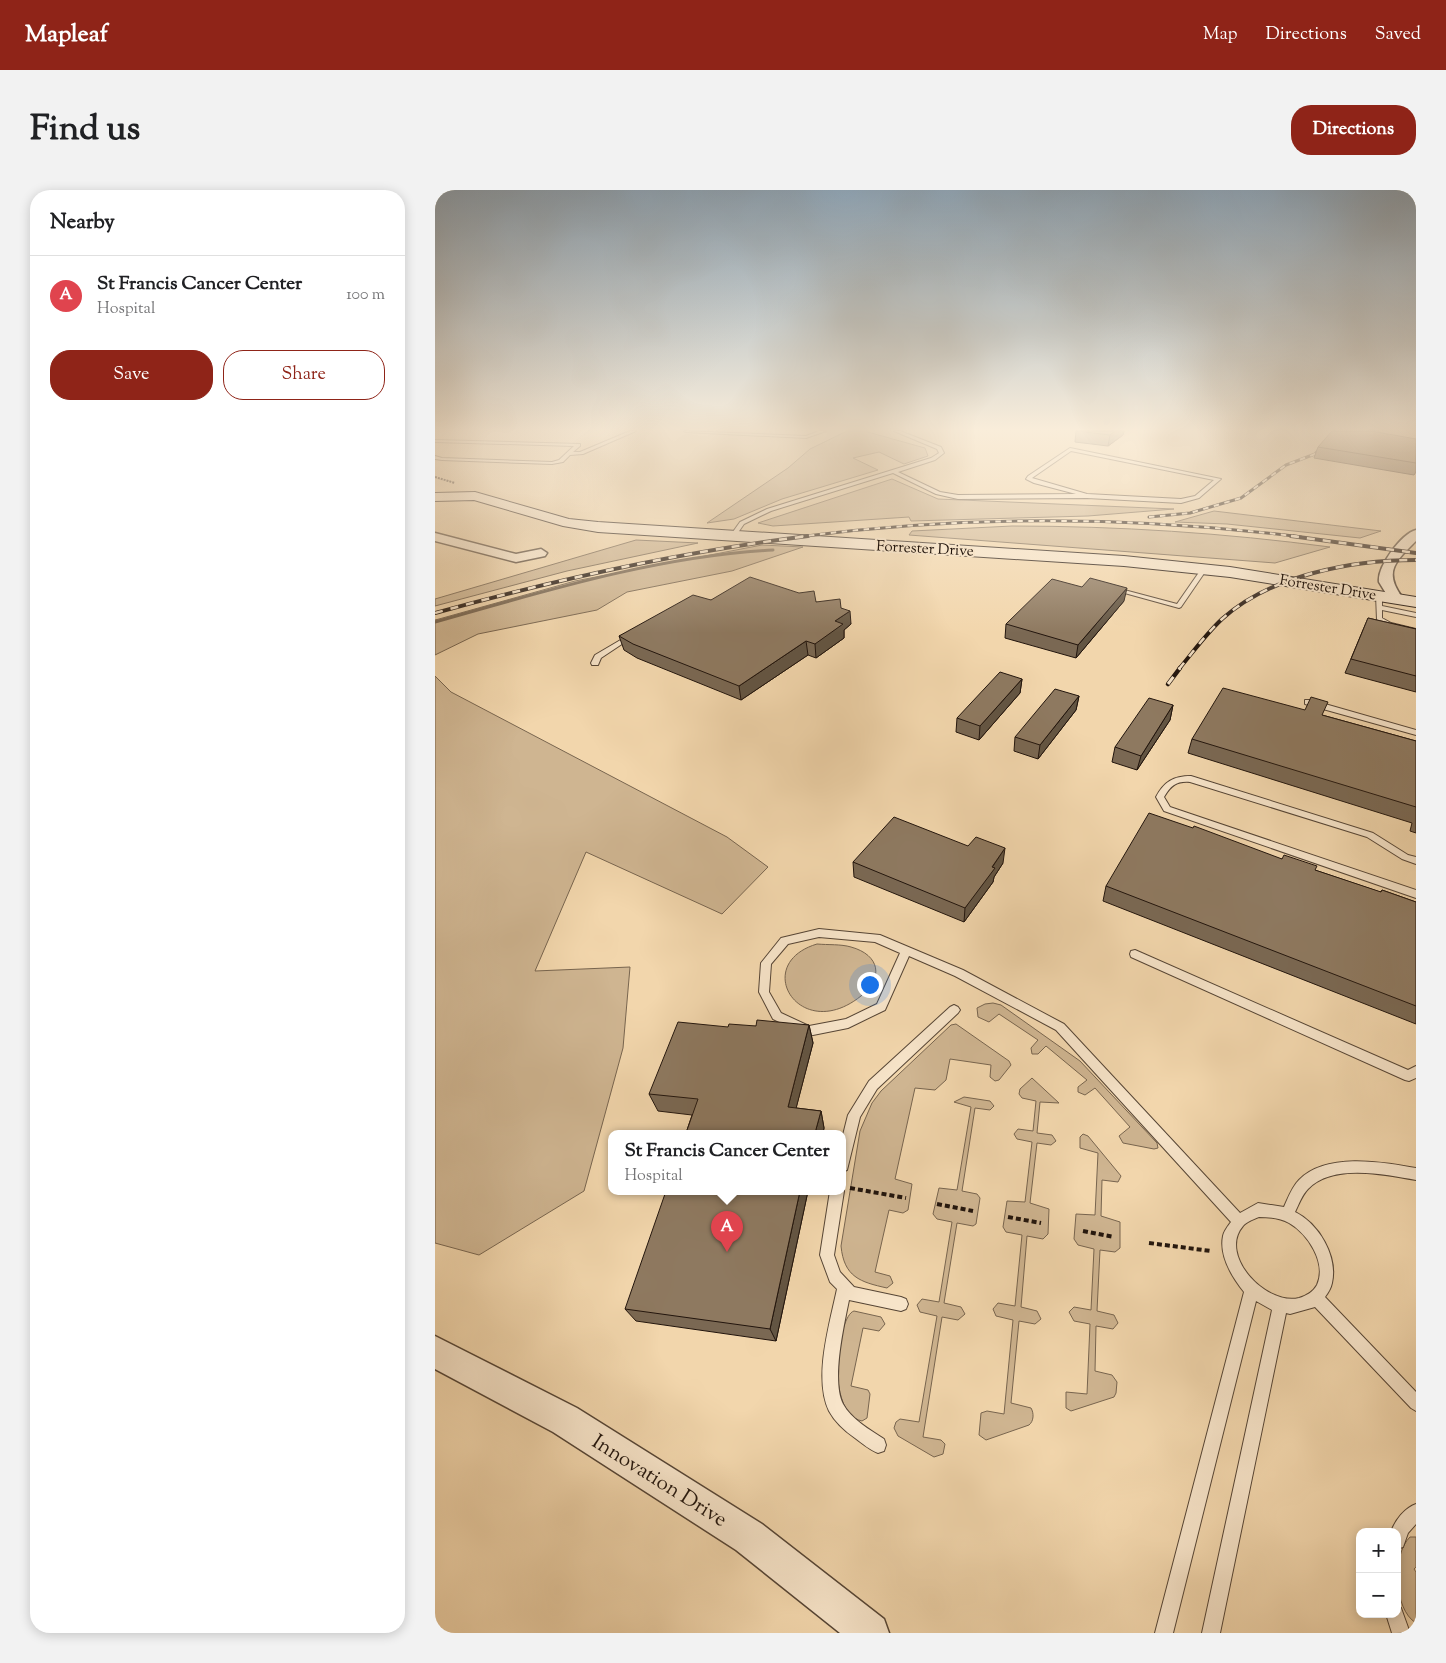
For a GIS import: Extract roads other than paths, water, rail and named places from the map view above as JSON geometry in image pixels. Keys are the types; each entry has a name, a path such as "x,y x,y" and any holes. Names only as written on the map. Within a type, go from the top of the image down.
{"street":[{"name":"Forrester Drive","path":"483,498 568,523 589,526 1043,554 1204,569 1384,600 1416,602"},
{"path":"1384,600 1385,575 1396,555 1416,534"},
{"path":"435,537 517,558 541,553"},
{"name":"Innovation Drive","path":"435,1352 565,1420 749,1536 870,1633"}],"lane":[{"path":"733,536 742,523 769,510 806,498"},
{"path":"1131,498 1181,501 1192,498"},
{"path":"1109,588 1179,606 1204,569"},
{"path":"1416,615 1384,600 1379,619 1383,622 1416,631"},
{"path":"595,663 598,657 635,634"},
{"path":"1308,702 1416,733"},
{"path":"1416,861 1405,857 1371,835 1191,779 1171,780 1167,783 1160,797 1167,809 1176,813 1416,894"},
{"path":"906,952 881,1006 848,1023 807,1031 777,1016 764,992 766,962 785,941 819,933 876,938 906,952 959,972 1060,1027 1238,1220"},
{"path":"1135,954 1409,1076 1416,1071"},
{"path":"846,1149 854,1115 873,1085 954,1010"},
{"path":"1287,1215 1305,1182 1335,1169 1367,1166 1416,1174"},
{"path":"841,1195 827,1255 835,1277 851,1293 901,1304"},
{"path":"1258,1210 1272,1210 1287,1215 1309,1231 1323,1254 1326,1278 1322,1289 1315,1298 1300,1306 1281,1305 1266,1300 1252,1290 1240,1277 1232,1262 1229,1247 1231,1234 1238,1220 1246,1214 1258,1210"},
{"path":"844,1287 830,1376 835,1405 847,1421 878,1445"},
{"path":"1164,1633 1252,1290"},
{"path":"1315,1298 1416,1403"},
{"path":"1211,1633 1281,1305"},
{"path":"1401,1528 1416,1512"},
{"path":"1396,1618 1401,1633"}],"waterway":[{"path":"435,622 560,587 645,567 687,559 773,550"}],"railway":[{"path":"1149,517 1190,513 1240,498"},
{"path":"798,537 924,525 1049,521 1175,525 1301,537"},
{"path":"435,613 527,589 667,558 808,536"},
{"path":"1291,536 1416,553"},
{"path":"1179,669 1222,619 1264,591 1288,581 1339,567 1366,563 1416,560"},
{"path":"1168,684 1180,668"}],"place":[{"name":"St Francis Cancer Center","path":"727,1252"}]}
